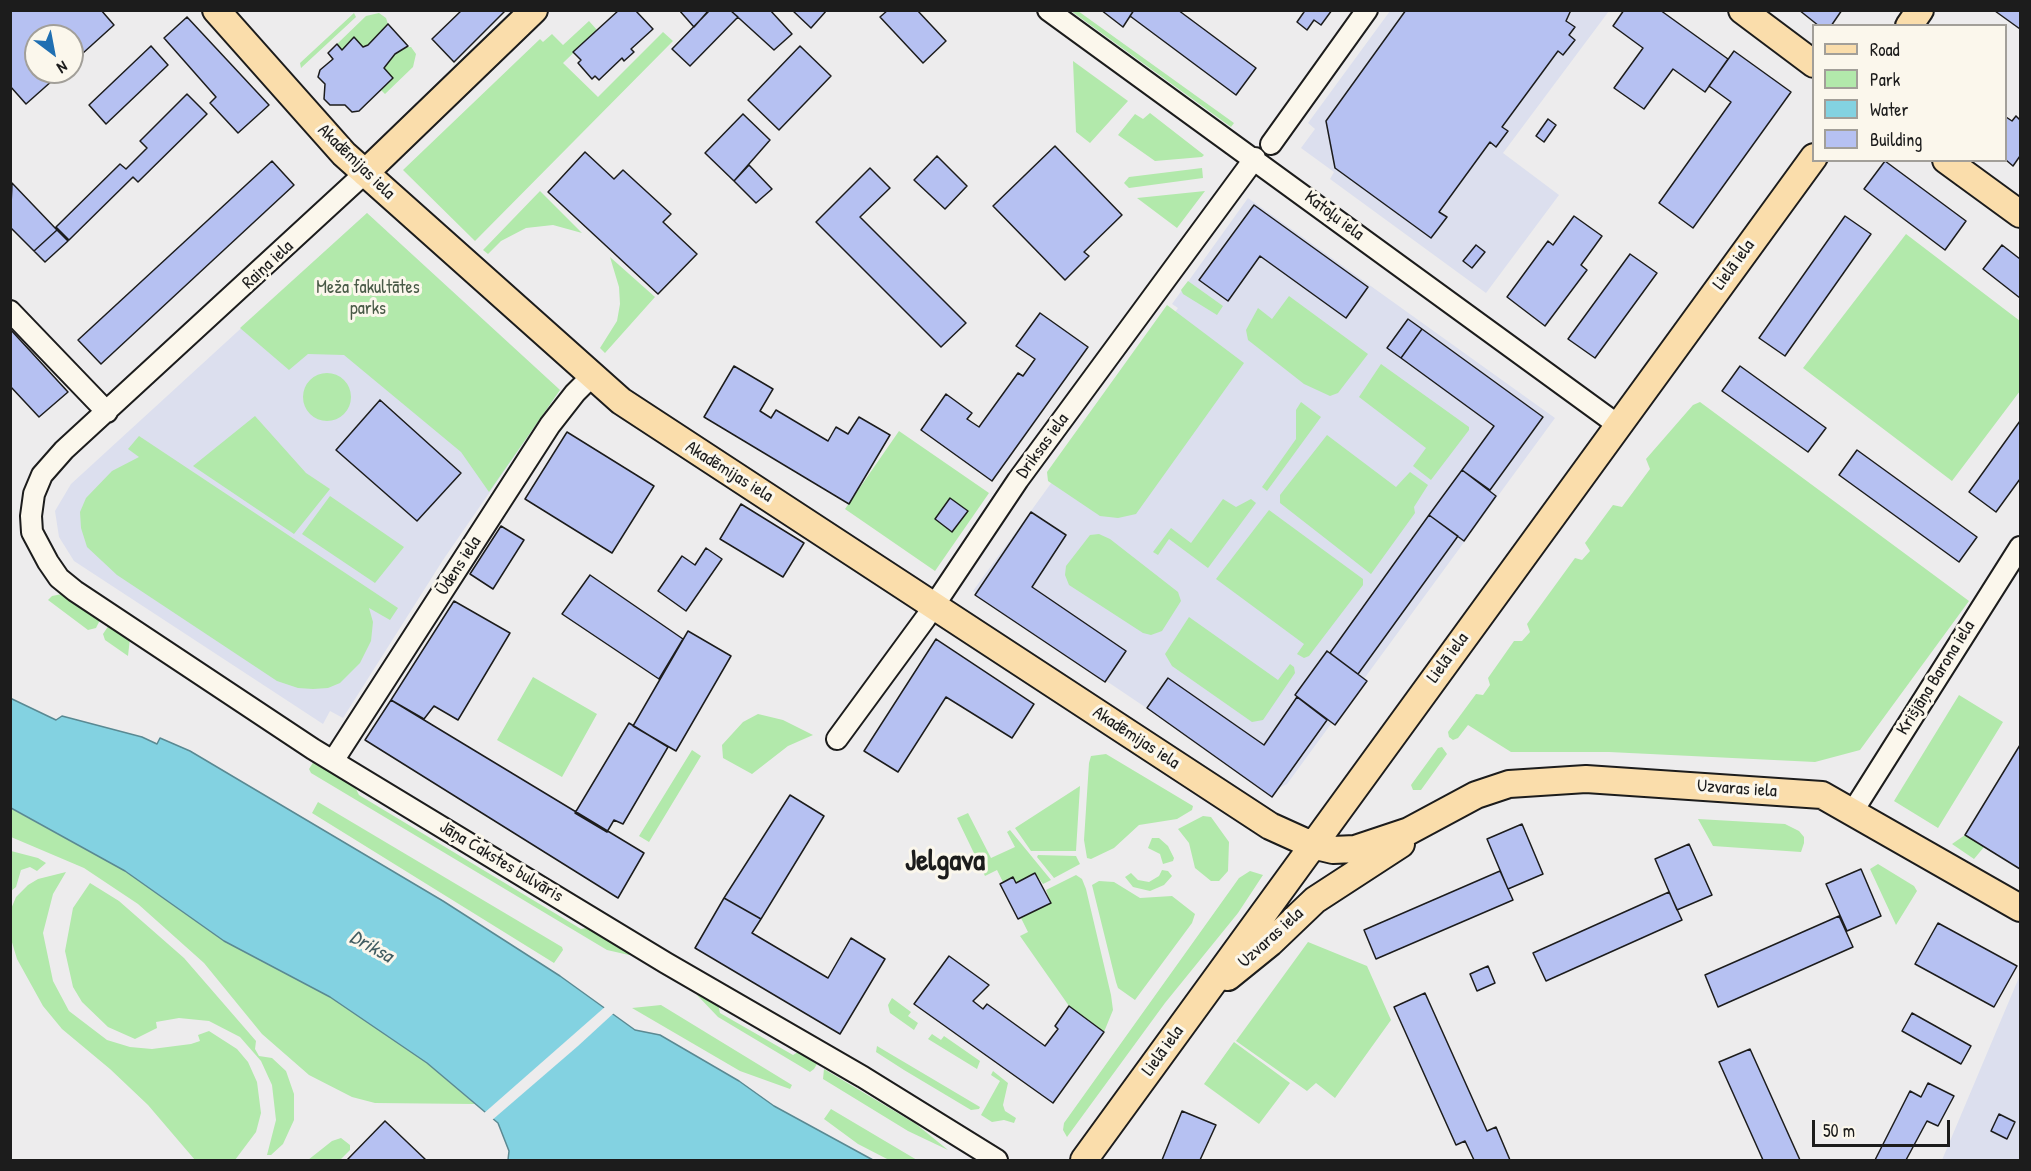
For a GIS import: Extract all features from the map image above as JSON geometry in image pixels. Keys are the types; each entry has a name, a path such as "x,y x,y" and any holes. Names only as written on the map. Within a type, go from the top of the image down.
{"main road":[{"name":"Akadēmijas iela","path":"216,10 339,149 592,376 650,422 934,604 1260,820 1312,845"},
{"name":"Raiņa iela","path":"365,173 534,10"},
{"path":"1742,10 1812,62"},
{"path":"1910,24 1920,10"},
{"name":"Lielā iela","path":"1084,1161 1812,160"},
{"path":"1949,162 2020,214"},
{"name":"Uzvaras iela","path":"1200,999 1270,943 1308,905 1434,819 1476,795 1509,784 1586,778 1822,795 2020,908"},
{"name":"Uzvaras iela","path":"1312,845 1332,850 1355,849 1391,838 1434,819"}],"street":[{"name":"Katoļu iela","path":"1048,10 1255,158 1618,425"},
{"path":"1271,144 1367,10"},
{"name":"Driksas iela","path":"837,739 934,604 1018,480 1255,158"},
{"name":"Raiņa iela","path":"32,532 31,516 34,494 42,475 64,450 365,173"},
{"path":"10,311 107,412"},
{"name":"Ūdens iela","path":"333,761 550,425 575,393 592,376"},
{"name":"Jāņa Čakstes bulvāris","path":"32,532 59,578 75,591 333,761 666,963 863,1077 997,1161"},
{"name":"Krišjāņa Barona iela","path":"1853,811 2020,547"}],"shaded area":[{"path":"1390,11 1609,11 1503,153 1559,195 1486,293 1330,179 1334,172 1301,148 1315,129 1308,123"},
{"path":"1248,198 1555,418 1287,784 1271,792 973,591 1178,308 1172,304"},
{"path":"367,213 560,390 443,560 343,718 330,711 323,724 74,561 59,537 55,511 71,484"},
{"path":"2020,975 2020,1160 1942,1160"}],"green space":[{"path":"1071,11 1078,11 1234,123 1231,127"},
{"path":"354,13 356,17 301,68 300,63"},
{"path":"379,13 386,18 388,24 368,45 363,47 354,37 342,50 337,44 366,16"},
{"path":"589,21 597,30 563,63 598,97 663,32 673,41 475,241 403,170 540,39 543,42 552,34 563,45"},
{"path":"411,47 416,54 413,67 385,94 380,89 393,78 384,68 395,54"},
{"path":"1073,61 1128,101 1090,143 1076,132"},
{"path":"1150,113 1204,155 1155,161 1118,135 1135,114 1143,119"},
{"path":"1202,168 1203,178 1129,188 1124,183 1129,177"},
{"path":"540,191 582,233 553,225 526,228 501,241 488,254 483,250"},
{"path":"1205,191 1177,228 1137,198"},
{"name":"Meža fakultātes parks","path":"367,213 560,390 489,492 461,452 344,355 308,354 289,370 240,328"},
{"path":"1906,234 2020,321 2020,391 1952,481 1803,368"},
{"path":"610,257 655,297 605,353 600,348 617,321 620,304 619,287"},
{"path":"1188,281 1223,306 1217,315 1183,294 1181,290"},
{"path":"1289,296 1368,354 1338,393 1330,396 1304,384 1248,340 1246,330 1258,308 1272,319"},
{"path":"1167,305 1244,363 1136,514 1118,518 1100,516 1048,481 1047,472"},
{"path":"1381,364 1469,427 1431,480 1413,466 1426,448 1359,397"},
{"path":"322,373 332,373 347,383 351,397 350,406 341,417 332,421 322,421 307,411 303,402 303,392 313,377"},
{"path":"1301,402 1321,417 1267,491 1262,487 1296,439 1296,410"},
{"path":"1700,402 1969,601 1860,750 1815,762 1609,752 1511,752 1468,725 1458,738 1453,740 1449,737 1448,732 1476,694 1483,695 1490,685 1488,678 1514,641 1522,641 1530,632 1527,624 1575,558 1582,560 1590,551 1585,543 1613,505 1622,507 1650,469 1646,459 1693,405"},
{"path":"255,416 306,473 330,489 294,534 193,466"},
{"path":"899,431 989,493 935,571 845,509"},
{"path":"1327,435 1396,487 1410,472 1428,485 1414,507 1415,513 1371,574 1280,503 1280,495"},
{"path":"139,436 398,608 390,620 369,608 373,622 371,641 360,663 340,683 328,688 313,689 298,688 277,681 117,575 87,547 81,528 80,512 86,498 112,471 139,457 128,449"},
{"path":"330,496 404,547 375,583 302,534"},
{"path":"1223,499 1236,507 1251,499 1256,503 1208,568 1169,539 1158,555 1153,552 1171,528 1191,543"},
{"path":"1269,510 1363,579 1363,585 1309,656 1304,658 1297,654 1304,644 1216,579"},
{"path":"1099,534 1110,539 1178,592 1181,601 1162,631 1151,635 1143,633 1069,585 1065,575 1066,566 1090,535"},
{"path":"62,594 100,620 96,628 88,630 48,600 52,596"},
{"path":"1189,617 1278,680 1290,664 1294,667 1295,673 1263,720 1252,722 1172,666 1165,654"},
{"path":"109,625 130,638 128,656 105,640 103,634"},
{"path":"533,677 597,714 562,777 497,740"},
{"path":"1959,695 2003,722 1938,828 1894,801"},
{"path":"758,714 783,720 813,735 788,746 752,774 723,758 722,745 743,722"},
{"path":"1442,747 1447,754 1421,790 1413,790 1411,785 1438,748"},
{"path":"692,750 701,756 649,842 639,836"},
{"path":"1106,754 1193,806 1192,810 1177,819 1139,825 1114,848 1091,859 1087,858 1084,840 1089,763 1091,756"},
{"path":"314,761 355,787 359,795 581,929 591,927 631,951 629,955 607,950 311,773 309,769"},
{"path":"1080,786 1076,851 1031,851 1015,828"},
{"path":"318,802 562,947 563,950 554,963 312,813"},
{"path":"10,808 125,871 224,941 330,997 427,1063 475,1104 375,1103 352,1097 309,1075 262,1034 204,963 138,904 84,868 11,837"},
{"path":"968,813 991,858 1015,847 1007,832 1010,830 1051,880 1043,884 1035,873 1016,883 1013,877 1003,882 997,870 985,876 957,818"},
{"path":"1203,816 1211,817 1229,842 1228,871 1219,881 1211,881 1195,868 1189,843 1178,829"},
{"path":"1698,819 1785,824 1799,831 1804,837 1804,843 1801,852 1713,846"},
{"path":"1965,835 1984,847 1974,859 1952,844"},
{"path":"1152,838 1159,838 1168,846 1174,858 1173,861 1163,864 1160,854 1148,848"},
{"path":"11,851 38,858 46,863 37,871 30,867 21,870 16,887 11,891"},
{"path":"1038,855 1076,856 1080,864 1054,878 1037,857"},
{"path":"1878,864 1914,886 1917,891 1896,925 1870,869"},
{"path":"1162,870 1168,871 1172,876 1164,885 1150,891 1133,887 1125,877 1131,873 1138,880 1149,882 1159,876"},
{"path":"1250,871 1263,875 1238,913 1165,1003 1067,1137 1063,1130 1064,1123 1239,878"},
{"path":"66,872 53,894 43,933 53,981 69,1011 107,1040 130,1047 152,1049 191,1044 200,1041 198,1035 209,1031 237,1049 248,1062 257,1082 261,1113 256,1132 235,1160 195,1160 148,1105 110,1069 62,1029 43,1006 17,959 11,939 11,909 16,897 28,885 38,879"},
{"path":"1076,875 1082,879 1086,889 1111,995 1113,1010 1104,1032 1069,1006 1020,936 1028,932 1021,918 1051,903 1046,890"},
{"path":"1099,881 1114,882 1140,898 1172,896 1195,914 1192,923 1135,1000 1118,988 1116,982 1092,885"},
{"path":"90,883 119,901 184,958 256,1041 255,1049 259,1056 272,1058 286,1071 294,1094 294,1120 283,1144 271,1155 267,1155 276,1120 272,1085 261,1061 240,1037 209,1021 179,1018 156,1022 157,1028 135,1039 108,1027 82,1002 73,987 65,951 73,908"},
{"path":"1308,942 1367,966 1391,1020 1335,1098 1316,1083 1307,1091 1236,1041"},
{"path":"699,992 718,1004 720,1013 793,1055 798,1052 817,1064 814,1069 810,1072 718,1017 697,995"},
{"path":"892,998 911,1012 908,1016 918,1023 914,1030 890,1013 888,1005"},
{"path":"661,1005 792,1085 790,1089 740,1071 632,1008"},
{"path":"932,1034 941,1040 944,1036 980,1061 977,1069 928,1039"},
{"path":"1234,1042 1290,1083 1259,1124 1204,1084"},
{"path":"877,1046 980,1107 979,1109 971,1110 904,1070 876,1052"},
{"path":"824,1069 916,1124 948,1150 908,1131 823,1079"},
{"path":"993,1071 1008,1083 1003,1105 1005,1111 1016,1118 1014,1123 1004,1120 992,1122 981,1115 1000,1081 991,1075"},
{"path":"831,1109 917,1160 889,1160 858,1144 824,1119"},
{"path":"341,1138 350,1145 350,1150 340,1160 308,1160 332,1141"}],"water":[{"name":"Driksa","path":"10,698 56,720 62,716 142,737 157,744 160,738 190,751 443,901 560,976 635,1030 660,1035 739,1081 774,1106 873,1160 508,1160 509,1151 498,1123 427,1063 330,997 224,941 125,871 11,808"}],"pier":[{"path":"606,1006 615,1012 578,1046 491,1121 483,1114"}],"building":[{"path":"10,10 101,10 114,25 84,52 84,24 24,24 24,84 48,84 26,104 10,86"},
{"path":"462,10 506,10 454,62 432,39"},
{"path":"619,10 635,10 653,29 631,49 634,52 624,61 622,58 599,80 595,76 592,79 578,63 581,60 573,52"},
{"path":"679,10 709,10 694,27"},
{"path":"710,10 730,10 738,17 690,66 672,49"},
{"path":"730,10 770,10 792,34 774,50"},
{"path":"792,10 827,10 811,28"},
{"path":"888,10 917,10 946,41 923,63 880,17"},
{"path":"1101,10 1134,10 1123,27"},
{"path":"1134,10 1178,10 1256,68 1236,95 1130,16"},
{"path":"1302,10 1332,10 1321,25 1314,20 1307,30 1297,22 1304,12"},
{"path":"1406,10 1571,10 1566,21 1575,27 1569,35 1575,40 1563,55 1558,51 1502,127 1508,131 1496,147 1490,142 1439,212 1447,217 1431,238 1335,168 1326,121"},
{"path":"1624,10 1660,10 1728,59 1705,92 1673,69 1644,109 1614,88 1643,48 1613,26"},
{"path":"1799,10 1842,10 1832,24 1816,24"},
{"path":"1996,10 2020,10 2020,29 1995,11"},
{"path":"187,17 269,105 238,133 210,103 216,97 164,38"},
{"path":"388,24 408,46 395,54 384,68 393,78 359,111 352,112 345,105 330,105 324,99 325,84 318,77 320,70 333,59 328,53 337,44 342,50 354,37 363,47 368,45"},
{"path":"151,46 168,65 106,124 89,105"},
{"path":"800,46 831,76 779,130 748,100"},
{"path":"1734,51 1791,92 1693,228 1659,203 1731,102 1709,86"},
{"path":"187,94 207,114 138,182 133,177 69,240 56,227 120,164 126,169 147,148 140,141"},
{"path":"743,114 770,140 734,181 705,153"},
{"path":"2016,116 2020,120 2020,156 2013,166 2007,161 2007,118 2012,121"},
{"path":"1548,119 1556,125 1544,142 1536,136"},
{"path":"1055,146 1122,215 1084,252 1089,256 1065,280 993,206"},
{"path":"585,152 614,179 623,170 671,214 663,222 697,254 658,294 548,192"},
{"path":"937,156 967,186 945,209 914,180"},
{"path":"272,161 294,185 101,364 78,340"},
{"path":"1886,162 1966,221 1945,250 1864,189"},
{"path":"749,165 772,189 756,203 734,181"},
{"path":"870,168 890,188 860,217 966,323 941,347 816,222"},
{"path":"12,183 57,230 34,251 10,227"},
{"path":"1254,205 1368,287 1346,318 1260,256 1228,301 1199,280"},
{"path":"1574,216 1602,236 1581,265 1587,270 1545,326 1507,297 1548,241 1553,245"},
{"path":"1845,216 1871,234 1785,356 1759,338"},
{"path":"57,230 68,241 45,262 34,251"},
{"path":"1476,245 1485,252 1472,268 1463,261"},
{"path":"2002,245 2020,259 2020,298 1983,269"},
{"path":"1630,254 1657,273 1595,358 1568,339"},
{"path":"1040,313 1088,347 992,481 921,430 946,394 972,413 967,419 979,427 1018,373 1023,376 1035,359 1016,346"},
{"path":"1408,319 1422,329 1401,358 1387,348"},
{"path":"10,329 68,392 39,417 10,386"},
{"path":"1422,329 1543,417 1490,490 1462,470 1494,426 1401,358"},
{"path":"734,366 773,389 760,411 771,418 776,410 828,441 836,427 848,434 859,417 890,435 849,504 704,417"},
{"path":"1740,366 1826,428 1808,452 1722,391"},
{"path":"380,400 461,473 417,521 336,450"},
{"path":"2020,421 2020,479 1996,512 1969,492"},
{"path":"567,432 654,486 612,553 525,499"},
{"path":"1857,450 1977,537 1959,562 1839,475"},
{"path":"1462,470 1496,496 1464,541 1429,515"},
{"path":"950,498 968,511 952,532 935,519"},
{"path":"741,504 804,543 783,577 720,539"},
{"path":"1031,512 1066,535 1032,587 1126,651 1105,682 975,595"},
{"path":"1429,515 1458,536 1358,674 1330,653"},
{"path":"501,526 524,540 493,589 470,574"},
{"path":"706,548 722,559 686,611 658,591 682,556 695,565"},
{"path":"590,575 683,639 659,679 562,614"},
{"path":"454,601 510,633 458,720 434,706 424,719 391,700"},
{"path":"688,631 731,656 676,751 633,726"},
{"path":"936,639 1034,704 1012,738 946,697 898,772 864,751"},
{"path":"1327,651 1367,681 1335,725 1295,695"},
{"path":"1168,678 1264,745 1297,697 1327,720 1272,797 1147,708"},
{"path":"391,700 644,853 618,898 365,740"},
{"path":"629,723 668,747 623,824 614,820 607,832 575,813"},
{"path":"2020,745 2020,869 1965,835"},
{"path":"790,795 824,816 761,919 724,898"},
{"path":"1522,824 1543,874 1508,889 1487,839"},
{"path":"1689,844 1712,895 1677,910 1655,859"},
{"path":"1861,869 1881,916 1847,931 1826,884"},
{"path":"1500,871 1513,900 1376,959 1364,930"},
{"path":"1035,873 1051,903 1018,919 1000,884 1013,877 1016,883"},
{"path":"1669,892 1682,920 1546,981 1533,953"},
{"path":"724,898 761,919 752,933 828,978 851,938 885,959 840,1034 695,948"},
{"path":"1839,916 1853,947 1718,1007 1705,975"},
{"path":"1938,923 2017,966 1994,1007 1915,964"},
{"path":"949,956 989,985 973,1001 983,1009 987,1004 1045,1046 1058,1029 1055,1026 1069,1006 1104,1032 1053,1103 914,1004"},
{"path":"1488,966 1495,983 1477,991 1470,974"},
{"path":"1425,993 1487,1131 1496,1127 1510,1160 1474,1160 1465,1141 1456,1145 1394,1007"},
{"path":"1912,1013 1971,1046 1961,1064 1902,1031"},
{"path":"1750,1049 1800,1160 1763,1160 1719,1062"},
{"path":"1928,1083 1954,1096 1938,1126 1927,1121 1906,1160 1875,1160 1910,1091 1921,1097"},
{"path":"1182,1111 1216,1125 1200,1160 1162,1160"},
{"path":"1999,1114 2015,1122 2007,1139 1991,1131"},
{"path":"385,1121 426,1160 347,1160"}],"district":[{"name":"Jelgava","path":"945,862"}]}
